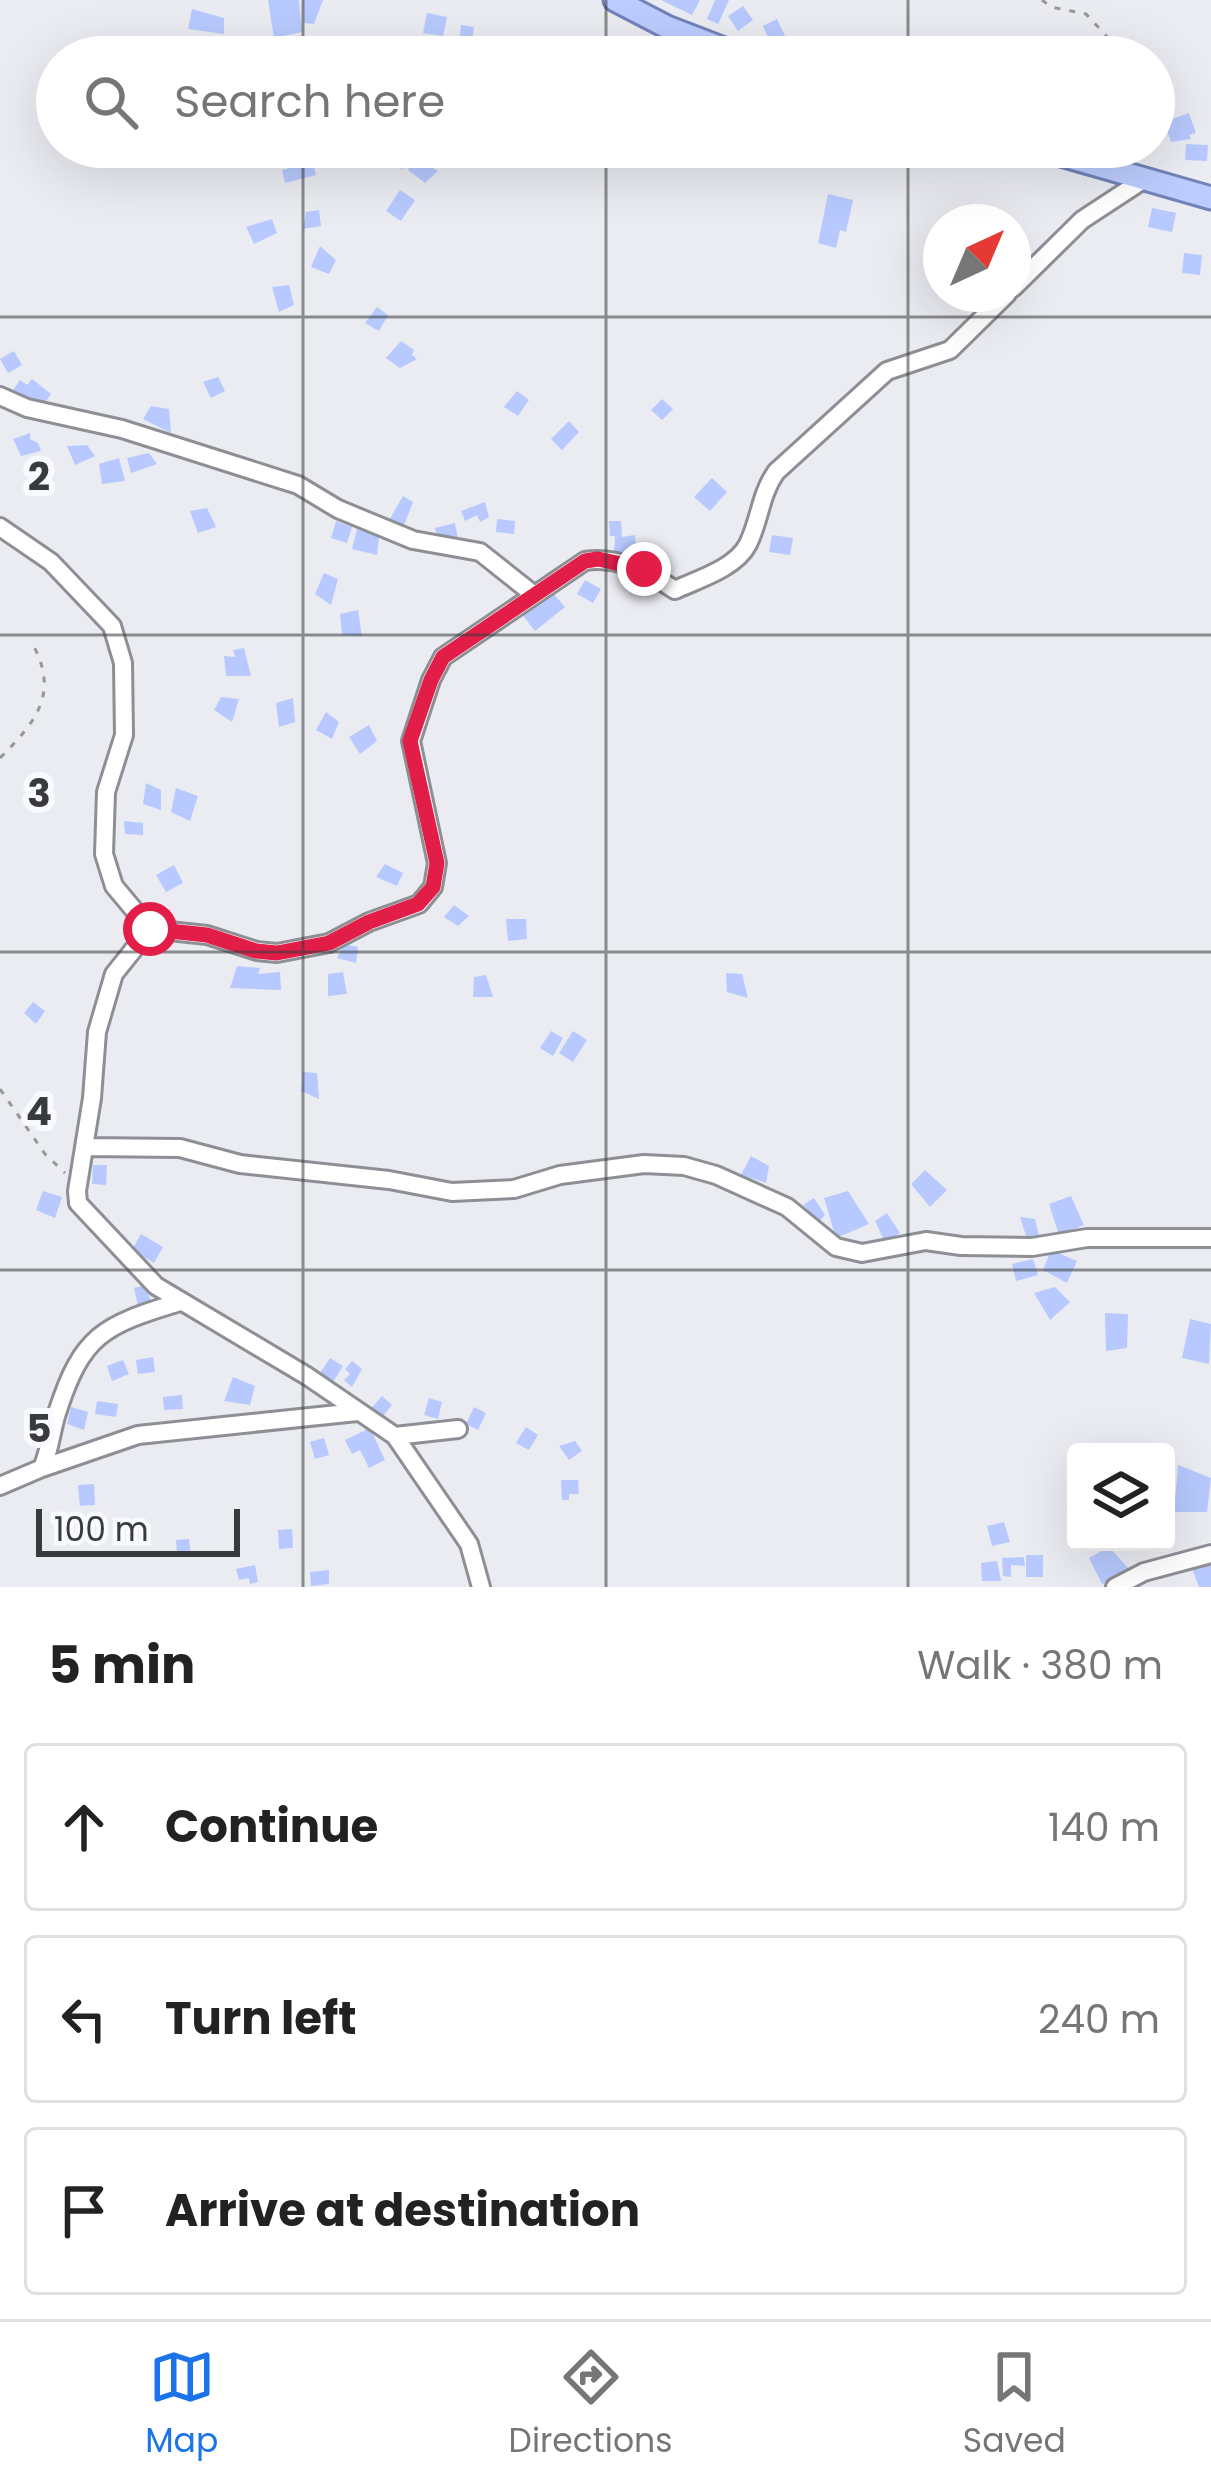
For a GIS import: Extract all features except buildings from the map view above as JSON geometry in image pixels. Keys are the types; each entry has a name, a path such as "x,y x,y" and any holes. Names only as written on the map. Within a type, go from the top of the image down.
{"main road":[{"path":"615,0 690,36"},
{"path":"1110,168 1211,198"}],"street":[{"path":"1031,270 1082,220 1146,178"},
{"path":"0,527 51,562 112,626 123,663 124,735 106,792 104,854 114,886 150,929 207,935 277,953 329,943 418,904 433,887 437,863 410,741 443,657 585,561 598,559 644,569 675,590 730,563 748,546 765,488 776,472 887,370 950,350 989,312"},
{"path":"0,396 298,485 413,540 480,552 533,594"},
{"path":"150,929 114,974 98,1032 78,1203 124,1256 180,1302 307,1376 395,1436 469,1544 481,1587"},
{"path":"84,1147 180,1148 240,1164 389,1180 452,1192 514,1189 560,1175 644,1164 684,1166 787,1207 836,1246 862,1253 926,1241 1032,1247 1087,1238 1211,1238"},
{"path":"42,1468 83,1348 131,1317 180,1302"},
{"path":"0,1486 138,1436 356,1412"},
{"path":"395,1436 458,1429"},
{"path":"1115,1587 1144,1572 1211,1554"}],"path":[{"path":"1042,0 1051,7 1086,14 1106,36"},
{"path":"0,758 14,747 41,706 45,666 32,643"},
{"path":"0,1090 76,1191"}],"route":[{"path":"150,929 207,935 277,953 329,943 418,904 433,887 437,863 410,741 443,657 585,561 598,559 644,569"}]}
